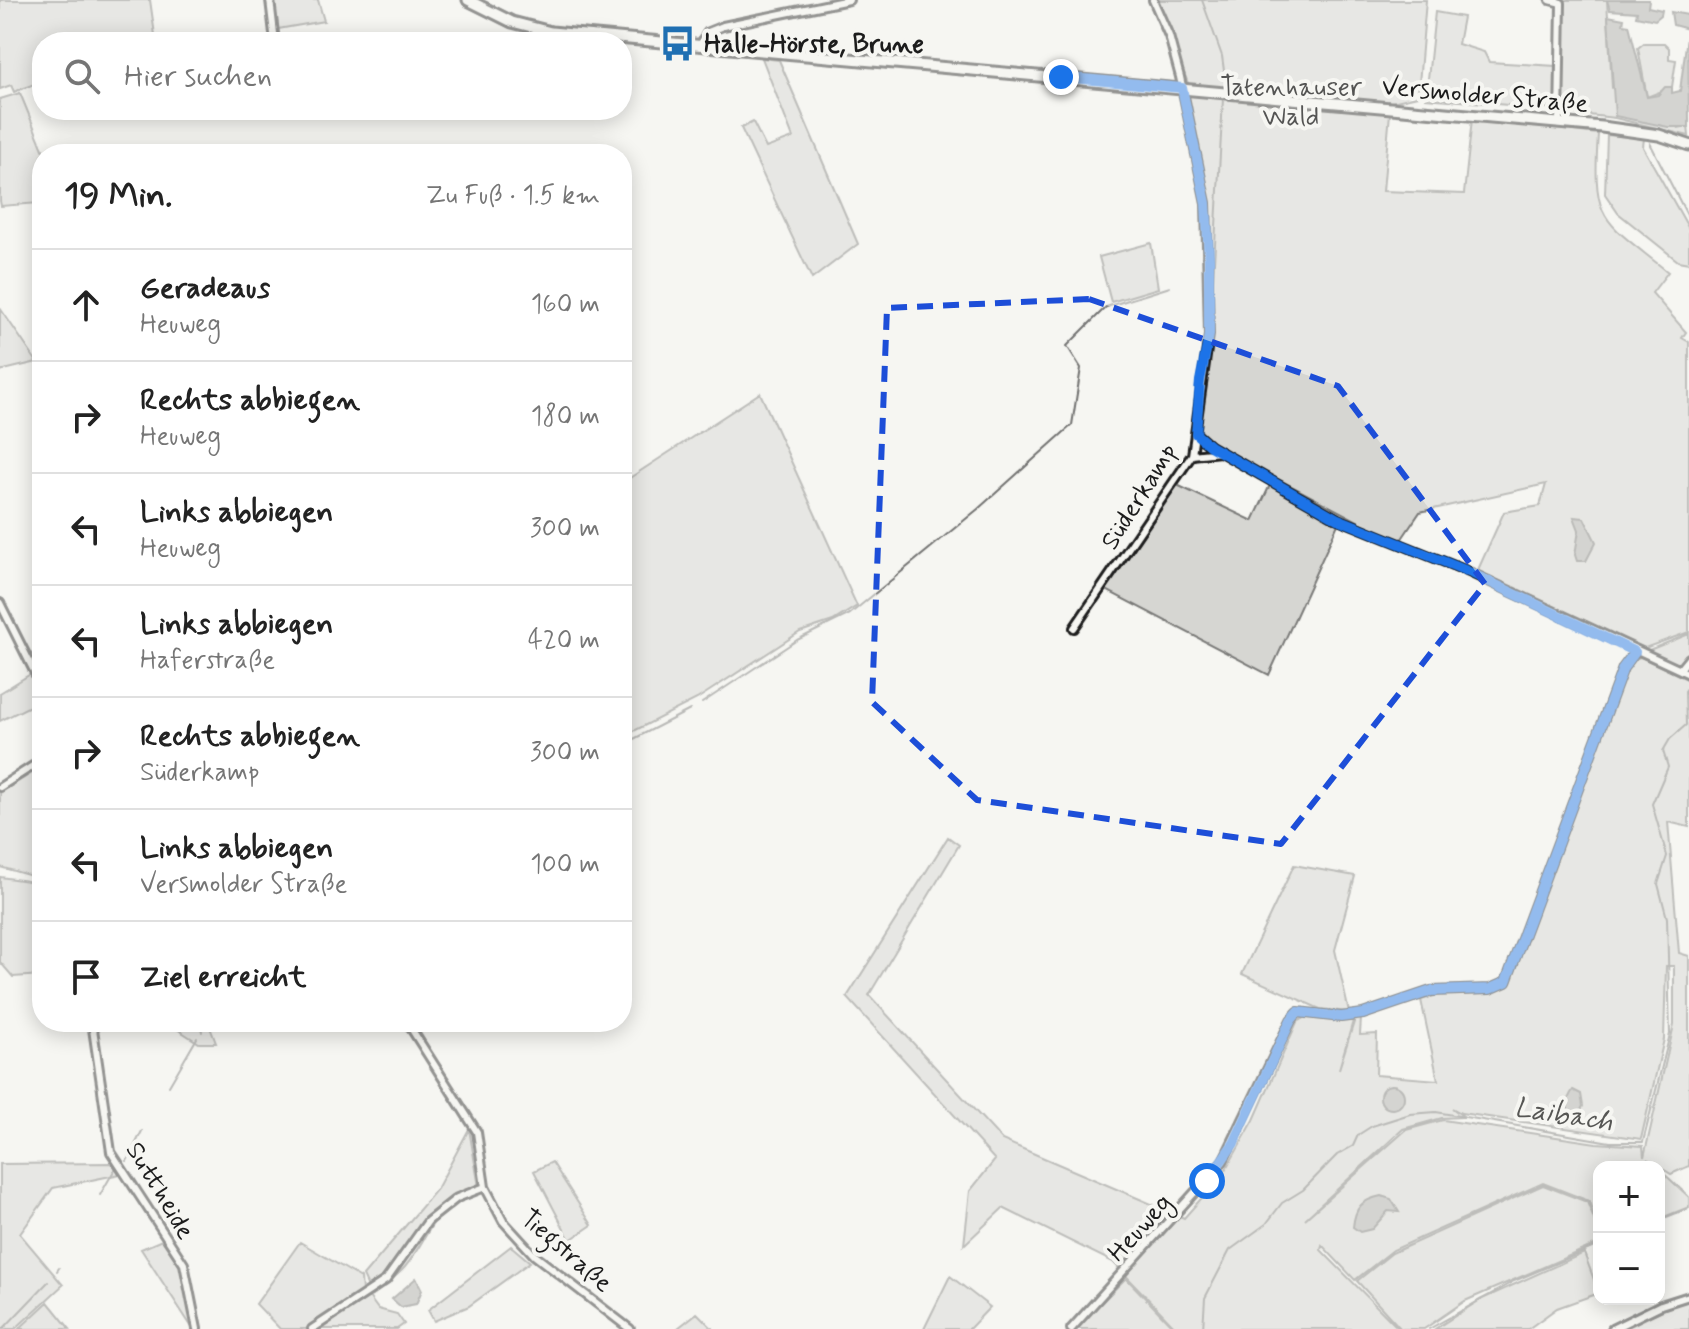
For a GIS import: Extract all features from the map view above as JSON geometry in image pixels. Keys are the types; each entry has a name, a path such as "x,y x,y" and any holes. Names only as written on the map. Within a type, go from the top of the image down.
{"main road":[{"name":"Versmolder Straße","path":"468,0 530,28 570,32"},
{"name":"Versmolder Straße","path":"632,38 1559,122 1637,131 1689,145"}],"street":[{"path":"270,0 274,32"},
{"path":"700,45 708,32 723,26 849,0"},
{"name":"Süderkamp","path":"1074,628 1192,455 1200,381 1209,335 1206,203 1169,36 1153,0"},
{"path":"1550,0 1561,3 1559,122"},
{"path":"1196,434 1220,452 1338,519 1467,571 1635,652 1689,674"},
{"path":"1192,455 1220,452"},
{"path":"0,603 32,667"},
{"name":"Heuweg","path":"1071,1329 1223,1161 1291,1020 1298,1012 1341,1017 1363,1014 1431,991 1490,989 1506,982 1623,668 1635,652"},
{"path":"1680,669 1689,658"},
{"path":"0,787 32,766"},
{"name":"Suttheide","path":"93,1032 111,1152 184,1264 197,1329"},
{"name":"Tiegstraße","path":"413,1032 477,1132 485,1187 503,1221 534,1255 630,1329"},
{"path":"312,1329 386,1280 428,1221 447,1206 485,1187"},
{"path":"1612,1329 1661,1305 1689,1296"}],"highlighted area":[{"path":"1089,299 1338,386 1485,584 1281,844 977,800 872,702 887,308"}],"green space":[{"path":"0,0 150,0 155,32 32,32 32,85 14,92 11,85 0,89"},
{"path":"274,0 318,0 324,21 278,29"},
{"name":"Tatenhauser Wald","path":"1157,0 1426,0 1418,96 1391,102 1383,191 1464,194 1472,119 1598,134 1597,186 1600,203 1615,228 1668,272 1652,293 1686,332 1682,338 1689,342 1689,632 1642,649 1477,572 1504,512 1540,506 1546,484 1420,512 1399,543 1218,447 1200,430 1202,380 1212,338 1209,203 1188,98 1192,94"},
{"path":"1564,0 1607,0 1612,88 1678,128 1688,126 1689,136 1615,118 1562,112"},
{"path":"1435,12 1463,17 1458,44 1484,52 1489,62 1556,66 1555,109 1426,98"},
{"path":"1644,43 1664,43 1669,48 1669,59 1676,60 1672,87 1647,97 1638,48"},
{"path":"762,58 779,60 858,244 812,279 741,128 753,122 766,148 793,138"},
{"path":"20,93 41,144 32,144 32,204 1,206 0,99"},
{"path":"1607,135 1644,138 1643,147 1689,229 1689,263 1678,261 1618,213 1605,194"},
{"path":"1151,243 1158,288 1111,302 1099,257"},
{"path":"0,308 32,355 32,363 0,371"},
{"path":"760,393 857,606 833,621 800,632 697,699 632,732 632,476"},
{"path":"1177,485 1253,521 1270,485 1339,522 1269,675 1106,590"},
{"path":"1689,634 1689,668 1644,652"},
{"path":"1641,657 1689,680 1689,827 1668,822 1679,953 1689,956 1689,1166 1671,1174 1665,1170 1665,1161 1593,1161 1593,1214 1589,1201 1543,1183 1393,1250 1355,1280 1322,1245 1321,1250 1399,1329 1177,1329 1113,1262 1003,1208 964,1245 970,1191 995,1160 847,997 948,837 959,845 869,995 1002,1140 1184,1218 1224,1173 1254,1120 1297,1022 1307,1016 1353,1021 1339,1069 1355,1019 1361,1018 1360,1035 1377,1034 1376,1075 1438,1080 1421,1000 1451,991 1493,991 1511,983 1625,669 1632,659","holes":["1666,966 1674,966 1674,1025 1644,1157 1643,1146 1596,1143 1443,1120 1406,1130 1305,1219 1403,1129 1442,1118 1464,1117 1452,1108 1461,1113 1641,1139 1664,1039"]},
{"path":"32,675 32,705 0,721 0,693"},
{"path":"32,773 32,876 0,867 0,793"},
{"path":"1294,865 1355,876 1335,950 1349,1012 1320,1009 1242,974"},
{"path":"0,877 32,882 32,976 13,977 0,962"},
{"path":"182,1032 212,1032 216,1043 199,1043"},
{"path":"469,1129 479,1187 464,1193 443,1209 405,1267 372,1296 363,1276 437,1189"},
{"path":"552,1162 592,1225 570,1240 534,1171"},
{"path":"112,1163 120,1174 53,1188 20,1234 63,1285 15,1329 0,1329 0,1164"},
{"path":"1665,1175 1689,1197 1689,1207 1665,1217"},
{"path":"1543,1185 1587,1202 1593,1217 1593,1246 1465,1301 1424,1329 1401,1329 1357,1281 1392,1253"},
{"path":"162,1240 181,1268 193,1329 141,1249"},
{"path":"300,1242 361,1278 362,1291 307,1329 280,1329 256,1304"},
{"path":"511,1246 530,1262 469,1306 434,1321 428,1310"},
{"path":"1584,1253 1593,1277 1593,1295 1557,1308 1528,1329 1435,1329 1480,1300"},
{"path":"950,1276 990,1307 969,1329 924,1329"},
{"path":"1126,1278 1175,1329 1075,1329"},
{"path":"369,1297 378,1309 397,1314 404,1324 397,1329 320,1329"},
{"path":"1689,1299 1689,1329 1618,1329"},
{"path":"48,1302 70,1329 19,1329"},
{"path":"697,1313 713,1329 678,1329 678,1328"}],"shaded area":[{"path":"1607,0 1649,0 1648,7 1662,10 1661,15 1655,20 1636,16 1637,12 1610,10"},
{"path":"1671,12 1688,15 1689,127 1668,127 1615,116 1608,16 1624,19 1623,24 1629,25 1647,97 1658,95 1665,87 1672,87 1672,93 1680,91 1688,29 1673,25"},
{"path":"1574,517 1584,518 1596,542 1586,561 1577,561 1575,555 1579,530"},
{"path":"1392,1085 1400,1089 1404,1097 1400,1105 1392,1109 1384,1105 1380,1097 1384,1089"},
{"path":"1573,1090 1581,1094 1583,1106 1578,1117 1573,1118 1567,1104"},
{"path":"1381,1196 1391,1199 1399,1212 1388,1211 1372,1229 1360,1232 1353,1227 1361,1206"},
{"path":"416,1278 422,1290 416,1304 401,1307 392,1299"}],"waterway":[{"path":"1202,0 1222,56 1225,78"},
{"path":"1213,281 1223,99"},
{"name":"Laibach","path":"1650,143 1689,219"},
{"path":"702,703 797,640 850,614 978,509 1072,425 1081,368 1067,346 1106,307 1170,287"},
{"name":"Laibach","path":"1203,1329 1205,1298 1230,1250 1266,1224 1282,1203 1303,1190 1337,1155 1353,1146 1358,1135 1372,1126 1410,1114 1436,1112 1610,1142 1643,1142 1670,1034 1667,918 1658,884 1667,856 1652,804 1668,767 1663,751 1670,739 1686,725 1685,691 1689,685"},
{"path":"632,740 690,710"},
{"path":"169,1086 197,1038"},
{"path":"127,1161 142,1131"},
{"path":"100,1195 115,1169"},
{"path":"1665,1218 1689,1208"},
{"path":"1429,1329 1514,1281 1593,1248"},
{"path":"3,1329 48,1282"}],"place":[{"name":"Halle-Hörste, Brune","path":"678,43"}],"route":[{"path":"1061,77 1182,88 1206,203 1209,259 1209,335 1200,381 1196,434 1210,446 1338,519 1467,571 1635,652 1623,668 1515,965 1506,982 1490,989 1431,991 1363,1014 1341,1017 1298,1012 1291,1020 1234,1143 1207,1181"}]}
